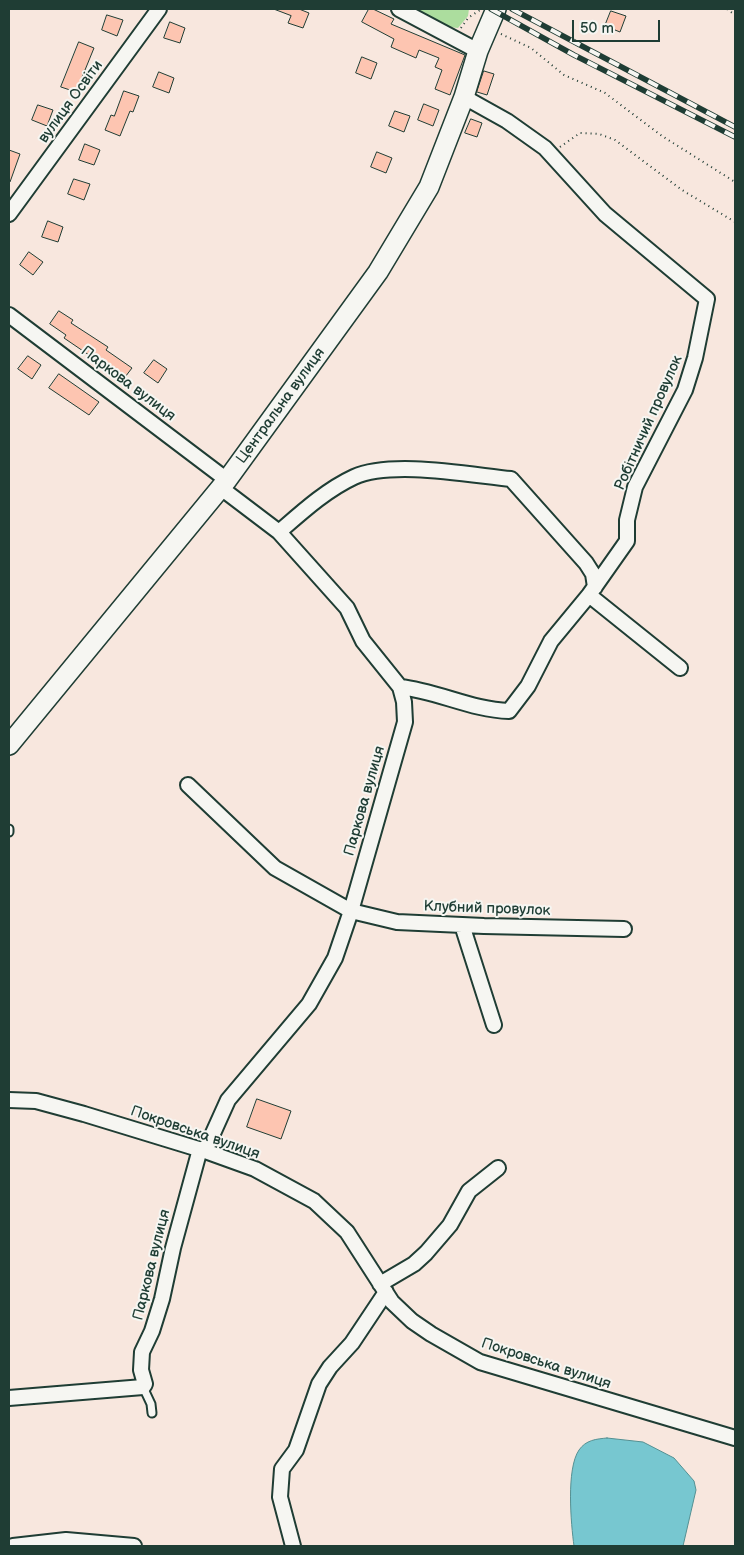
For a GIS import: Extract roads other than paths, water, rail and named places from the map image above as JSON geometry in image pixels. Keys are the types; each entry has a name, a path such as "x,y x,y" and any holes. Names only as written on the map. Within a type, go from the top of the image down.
{"street":[{"name":"вулиця Освіти","path":"9,214 160,9"},
{"path":"399,9 478,51"},
{"name":"Центральна вулиця","path":"9,745 224,484 378,272 429,187 464,97 489,16"},
{"name":"Робітничий провулок","path":"400,686 424,689 493,710 509,711 528,686 551,641 592,591 628,541 627,520 635,486 685,390 697,350 707,298 605,214 545,148 507,121 464,97"},
{"name":"Паркова вулиця","path":"9,315 224,484 279,532 347,608 363,641 400,686 404,702 404,722 351,911 335,958 309,1004 228,1100 202,1150 173,1248 162,1299 152,1331 142,1352 141,1370 145,1384 143,1387"},
{"path":"279,532 335,487 356,476 371,472 385,470 436,471 511,479 586,563 593,574 592,591 680,668"},
{"name":"Клубний провулок","path":"188,785 275,868 351,911 397,922 624,929"},
{"path":"462,925 494,1025"},
{"name":"Покровська вулиця","path":"9,1100 36,1101 76,1112 202,1150 255,1169 314,1201 347,1232 383,1288 412,1321 480,1362 735,1438"},
{"path":"293,1546 280,1497 282,1469 296,1450 319,1384 330,1367 352,1343 383,1288 426,1253 450,1224 469,1191 498,1168"},
{"path":"9,1398 143,1387"},
{"path":"13,1546 66,1540 134,1546"}],"lane":[{"path":"143,1387 151,1404 152,1413"}],"water":[{"path":"607,1438 643,1442 674,1458 694,1481 696,1490 683,1546 574,1546 570,1497 572,1470 575,1459 579,1450 588,1442"}],"railway":[{"path":"491,9 574,55 735,137"},
{"path":"512,9 735,127"}]}
